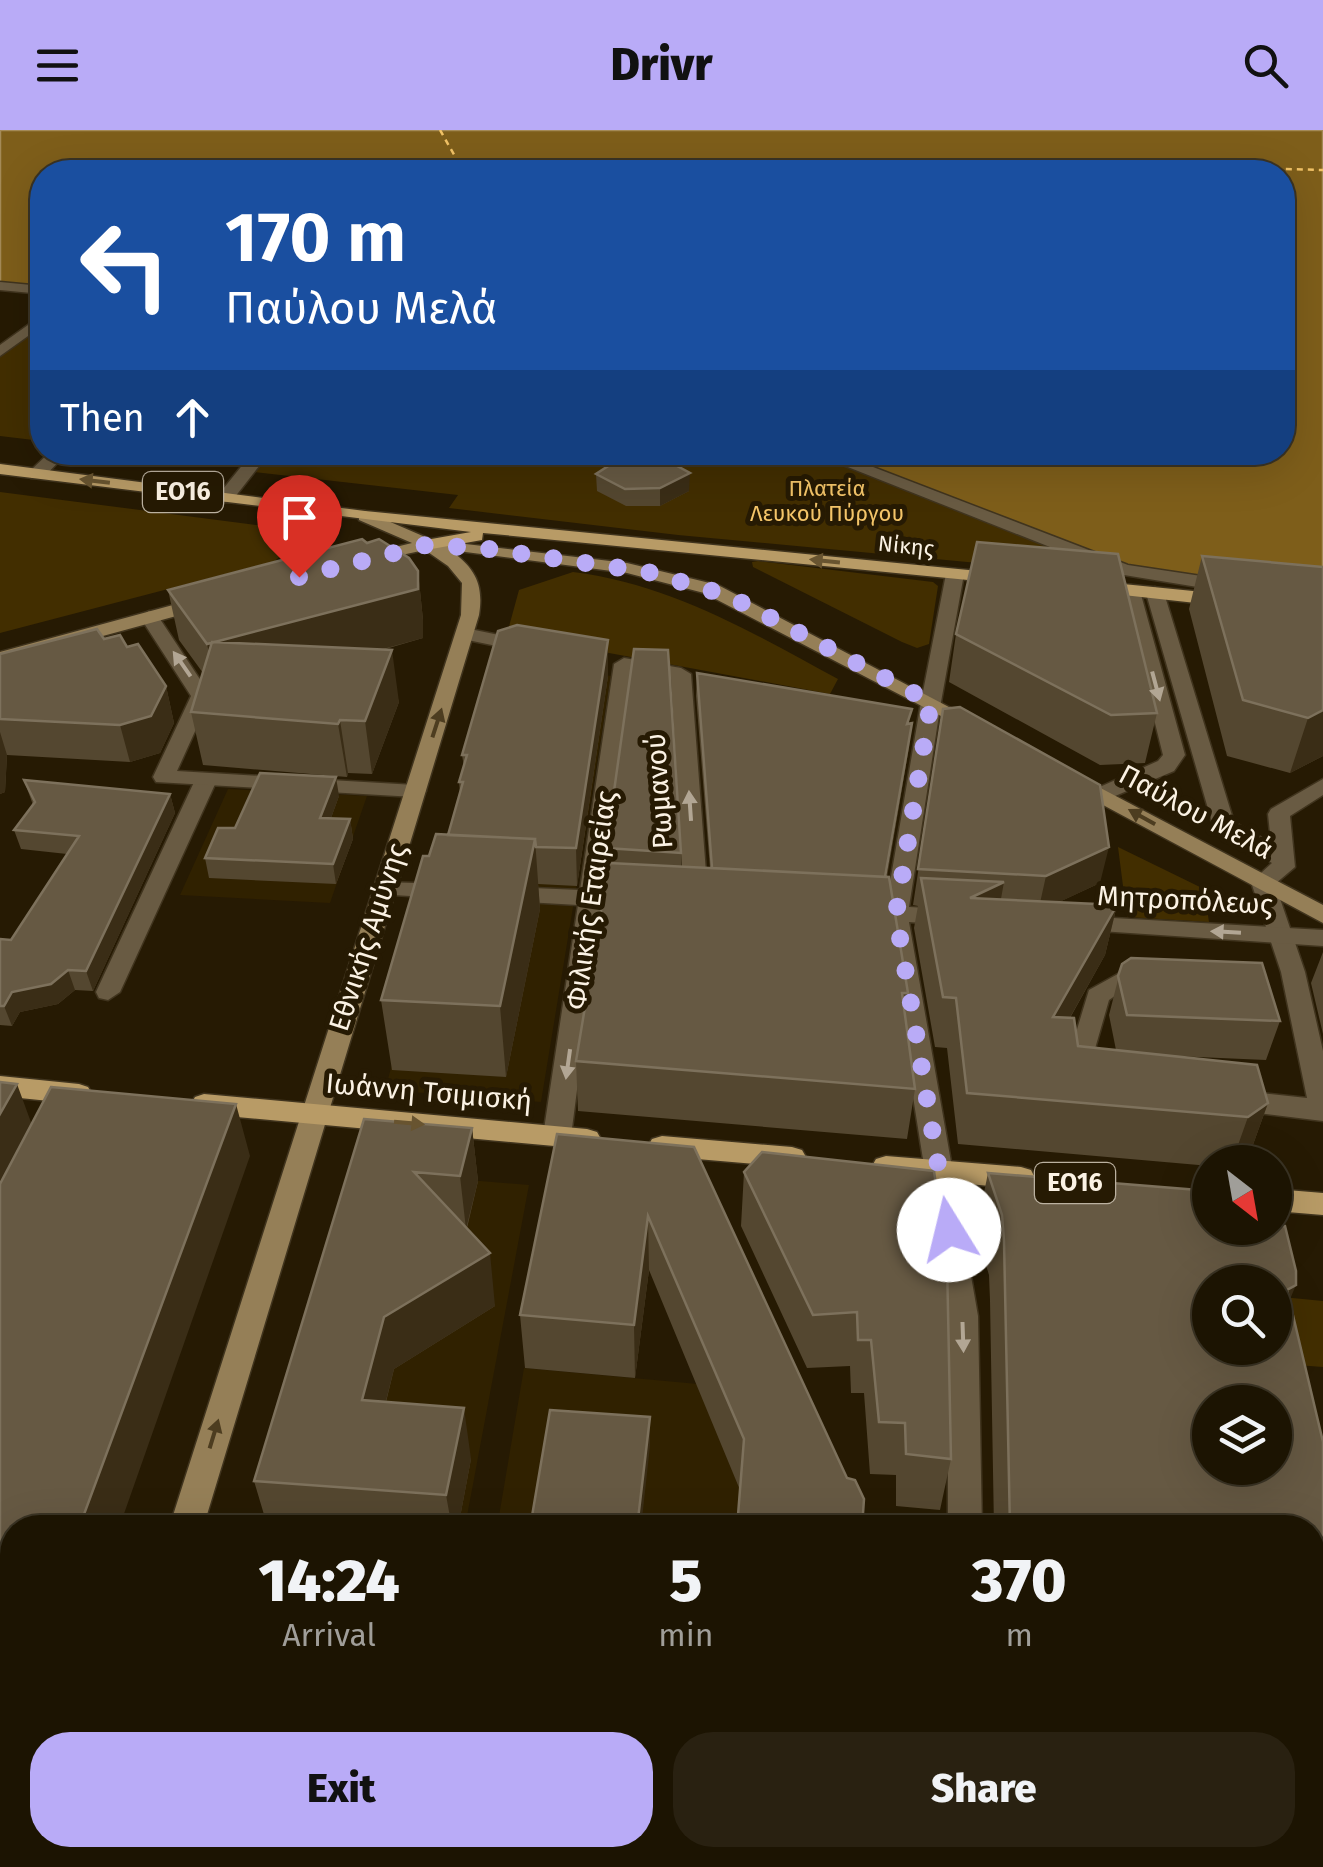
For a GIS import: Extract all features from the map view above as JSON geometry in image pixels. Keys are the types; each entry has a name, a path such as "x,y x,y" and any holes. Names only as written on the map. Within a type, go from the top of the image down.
{"main road":[{"name":"ΕΟ16","path":"0,469 365,516"},
{"name":"Νίκης","path":"365,516 1014,580"},
{"name":"Εθνικής Αμύνης","path":"190,1515 472,603 470,582 458,566 426,545 365,516"},
{"path":"345,566 426,545 526,532"},
{"path":"426,545 590,562 693,583 770,616 923,713 999,739"},
{"name":"Νίκης","path":"1073,586 1155,594 1248,595"},
{"path":"0,658 224,597"},
{"name":"Παύλου Μελά","path":"1050,767 1323,914"},
{"path":"0,1086 112,1097"},
{"name":"Ιωάννη Τσιμισκή","path":"168,1101 823,1160"},
{"name":"ΕΟ16","path":"862,1164 1056,1181"},
{"path":"1292,1201 1323,1204"}],"street":[{"path":"0,286 30,289"},
{"path":"0,352 30,328"},
{"path":"37,474 46,465"},
{"path":"224,498 251,465"},
{"name":"Νίκης","path":"852,465 1124,570 1248,595"},
{"path":"956,574 923,713 896,914 963,1316 965,1515"},
{"path":"1101,794 1166,766 1174,755 1131,591"},
{"path":"1155,594 1224,826 1283,860"},
{"path":"149,617 202,696 164,776 415,791"},
{"path":"465,634 540,648"},
{"name":"Ρωμανού","path":"592,898 689,903 691,676 616,662"},
{"name":"Φιλικής Εταιρείας","path":"557,1136 592,898 616,662"},
{"path":"108,992 206,780"},
{"path":"1213,1098 1323,1110 1293,972 1263,882 1284,867 1279,814 1323,785"},
{"path":"384,889 592,898"},
{"path":"836,911 974,918"},
{"name":"Μητροπόλεως","path":"1053,922 1323,938"},
{"path":"1081,1060 1098,996 1140,968 1160,968"},
{"path":"1258,971 1293,972"},
{"path":"58,1127 75,1094"},
{"path":"687,1148 702,1184"}],"shaded area":[{"path":"0,130 1323,130 1323,590 1175,577 1112,561 866,465 1295,465 1295,160 30,160 30,287 0,285"},
{"path":"519,660 611,676 541,1102 385,1090 501,666"},
{"path":"228,789 367,796 330,903 180,895"},
{"path":"374,1172 529,1185 467,1515 275,1515"},
{"path":"524,1368 698,1384 741,1491 739,1515 499,1515"}],"green space":[{"path":"30,328 30,440 0,436 0,352"},
{"name":"Πλατεία Λευκού Πύργου","path":"258,465 866,465 1112,561 1107,575 678,535 449,508 458,495 253,472"},
{"path":"0,492 288,529 295,542 275,561 0,633"},
{"path":"752,562 933,582 938,586 929,644 917,648 902,642 753,567"},
{"path":"573,572 644,587 678,599 743,628 838,679 830,694 507,634 519,590"},
{"path":"1118,847 1204,889 1209,922 1127,917"},
{"path":"1292,1298 1323,1301 1323,1367 1296,1365"}],"building":[{"path":"610,465 675,465 690,473 660,488 625,489 596,474"},
{"path":"362,539 367,543 379,539 409,558 418,571 418,589 207,644 168,590"},
{"path":"977,542 1118,554 1157,713 1111,715 956,634"},
{"path":"1202,556 1323,567 1323,710 1308,718 1243,700"},
{"path":"517,625 608,640 576,848 536,847 535,839 448,835 463,782 459,782 467,755 462,755 498,631"},
{"path":"97,629 104,639 120,635 127,647 138,644 166,686 151,716 120,725 0,719 0,654"},
{"path":"212,642 392,650 365,721 340,720 338,724 191,712"},
{"path":"634,649 668,650 681,853 606,848"},
{"path":"697,673 912,709 885,877 712,868"},
{"path":"960,707 1100,785 1109,847 1046,876 918,869 943,709"},
{"path":"260,773 336,777 320,818 350,819 333,864 205,858 218,828 235,828"},
{"path":"24,780 170,794 86,971 68,970 51,984 12,992 4,1006 0,1006 0,939 11,940 79,836 14,830 35,802"},
{"path":"436,834 535,839 500,1006 381,1000 423,856 429,856"},
{"path":"609,863 889,877 908,993 902,993 915,1089 576,1061"},
{"path":"921,878 1004,882 970,898 1117,905 1053,1017 1074,1018 1078,1046 1257,1065 1268,1103 1248,1117 967,1093 956,998 943,997"},
{"path":"1131,958 1262,963 1280,1021 1127,1015 1118,976 1122,964"},
{"path":"0,1082 17,1084 0,1114"},
{"path":"51,1087 236,1104 84,1515 0,1515 0,1184"},
{"path":"364,1119 472,1128 460,1176 414,1172 490,1253 384,1317 362,1400 464,1408 446,1495 254,1481"},
{"path":"557,1134 694,1147 847,1478 855,1480 864,1499 863,1515 738,1515 744,1439 648,1216 634,1325 520,1315"},
{"path":"762,1152 934,1171 947,1261 951,1459 906,1454 905,1423 879,1422 871,1340 858,1340 857,1312 813,1315 744,1172"},
{"path":"988,1173 1192,1190 1192,1245 1290,1245 1296,1271 1296,1285 1292,1287 1292,1265 1192,1265 1192,1365 1292,1365 1292,1311 1323,1442 1323,1515 1010,1515 1004,1241 1002,1215"},
{"path":"550,1410 650,1417 639,1515 532,1515"}],"ferry route":[{"path":"440,130 457,160"},
{"path":"1295,169 1323,170"}],"route":[{"path":"299,577 426,545 482,548 648,572 729,596 931,702 896,914 949,1230"}]}
